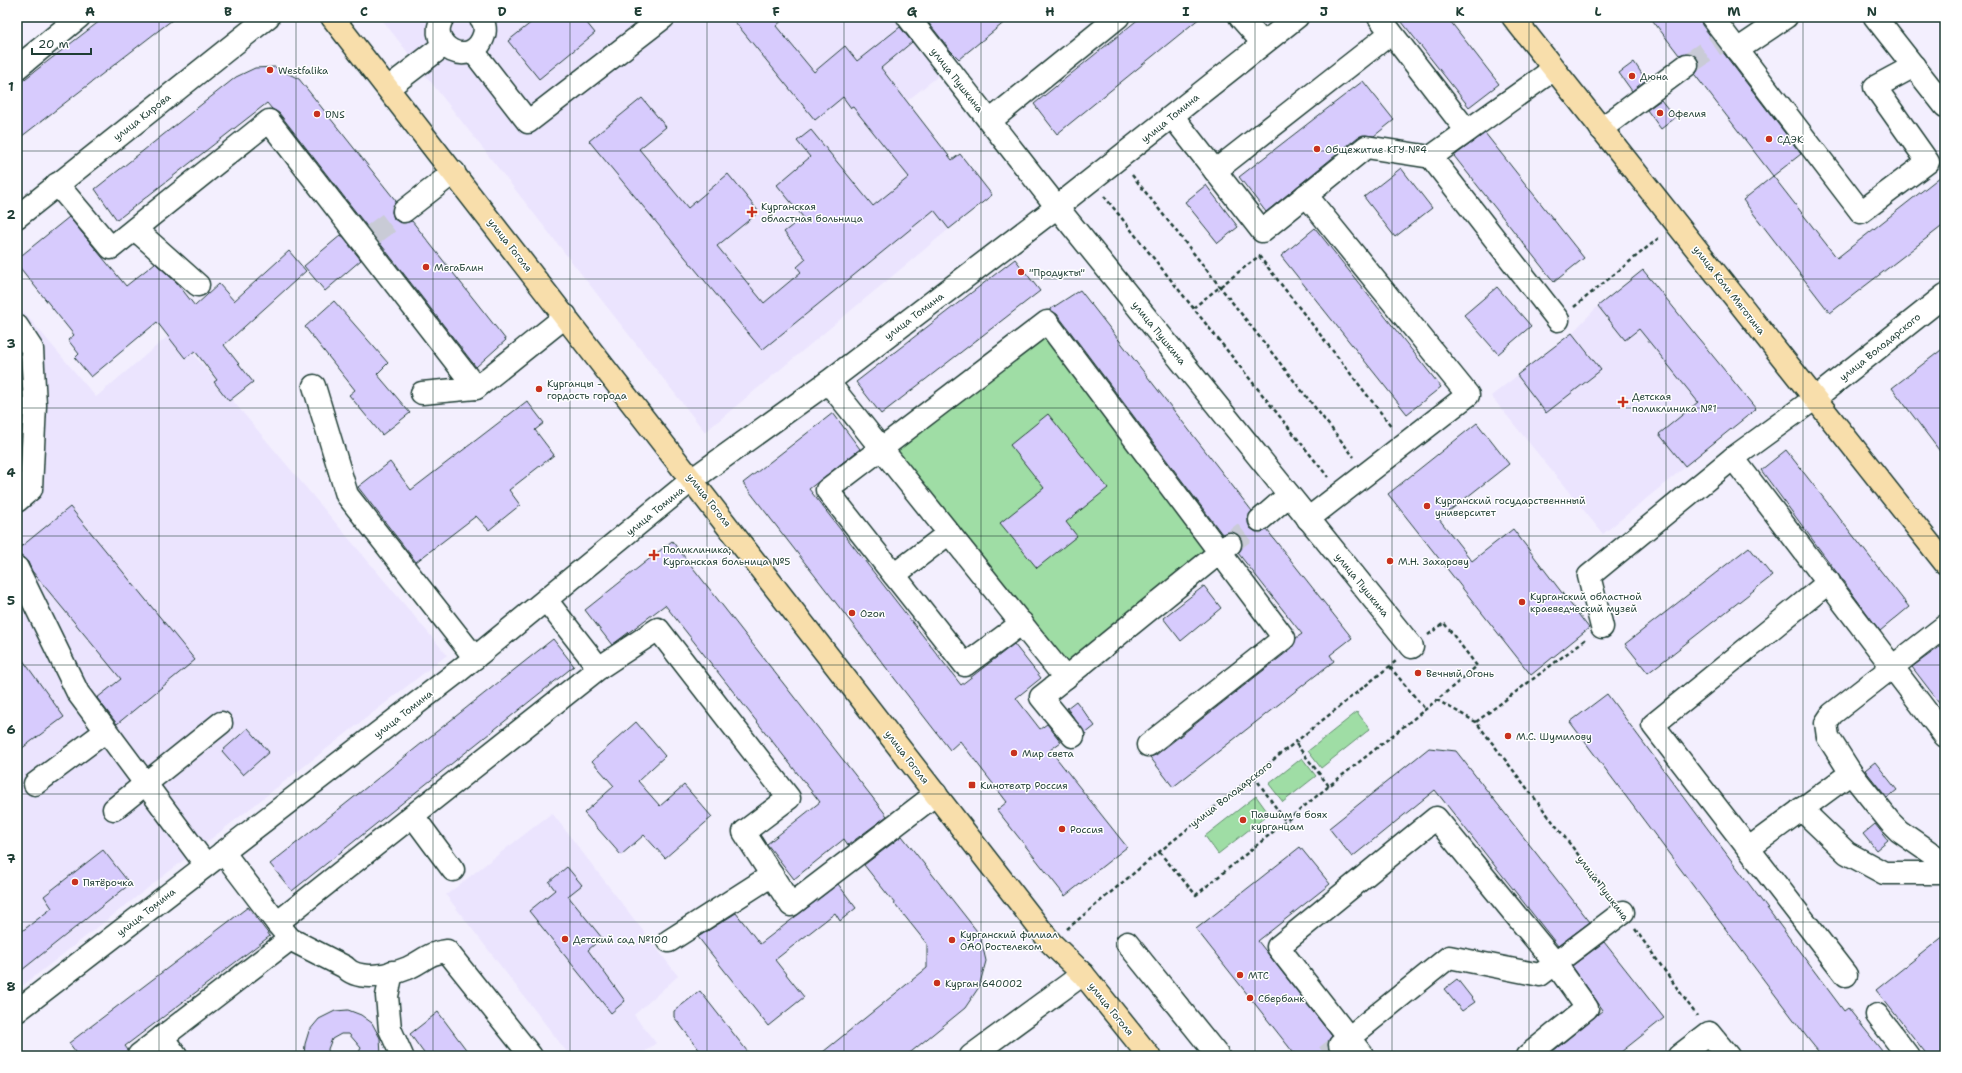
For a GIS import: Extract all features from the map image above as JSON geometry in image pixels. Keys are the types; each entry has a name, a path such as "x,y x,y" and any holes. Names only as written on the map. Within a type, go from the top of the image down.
{"main road":[{"name":"улица Гоголя","path":"332,17 693,479 1051,943 1083,974 1149,1056"},
{"name":"улица Коли Мяготина","path":"1513,17 1945,563"}],"street":[{"path":"17,68 79,17"},
{"name":"улица Кирова","path":"20,209 57,184 268,17"},
{"path":"443,17 439,30 441,41 450,50 461,54 473,51 482,43 485,31 480,17"},
{"path":"473,51 528,122 664,17"},
{"name":"улица Пушкина","path":"908,17 1088,246 1412,647"},
{"path":"990,121 1118,17"},
{"path":"1240,17 1263,43"},
{"name":"улица Томина","path":"17,1011 475,658 693,479 828,382 1119,159 1263,43 1298,17"},
{"path":"1712,17 1728,43 1861,212 1928,162 1875,87 1914,66"},
{"path":"1728,43 1786,17"},
{"path":"1874,17 1944,102"},
{"path":"1215,171 1385,25 1467,131"},
{"path":"388,88 444,45"},
{"path":"1601,129 1687,65"},
{"path":"1431,157 1554,69"},
{"path":"1172,116 1262,231 1366,147 1431,157 1558,320"},
{"path":"57,184 111,248 269,121 368,238 476,388"},
{"path":"404,211 454,172"},
{"path":"1306,195 1468,395 1308,519"},
{"path":"135,229 198,285"},
{"name":"улица Володарского","path":"1602,627 1589,576 1733,458 1814,399 1945,295"},
{"path":"422,393 476,388 566,316"},
{"path":"1022,623 965,665 827,490 1047,322 1225,548 1284,638 1148,745"},
{"path":"17,326 32,349 35,405 32,489 17,501"},
{"path":"828,382 1065,678"},
{"path":"314,386 348,495 475,658"},
{"path":"1733,458 1945,736"},
{"path":"1260,520 1289,495"},
{"path":"894,575 949,533"},
{"path":"1073,736 1041,698 1225,548"},
{"path":"17,568 78,693 146,784 284,931 350,972 373,977 408,968 435,952 447,951 531,1056"},
{"path":"1829,582 1653,725 1846,975"},
{"path":"546,600 599,668"},
{"path":"1945,626 1832,714 1826,723 1828,737 1851,773 1890,822 1899,831 1945,863"},
{"path":"140,1056 139,1055 162,1037 284,931 413,816 599,668 658,629 789,798 744,832 791,905 936,794"},
{"path":"114,809 221,724"},
{"path":"35,784 106,731"},
{"path":"1749,848 1851,773"},
{"path":"1801,809 1847,853 1884,873 1945,872"},
{"path":"413,816 453,870"},
{"path":"1362,1056 1344,1041 1278,948 1436,818 1555,963 1587,1008 1527,1056"},
{"path":"669,941 772,875"},
{"path":"1344,1041 1449,957 1540,975 1623,912"},
{"path":"1127,943 1218,1056"},
{"path":"392,972 388,996 390,1029 402,1056"},
{"path":"971,1056 1083,974"},
{"path":"1877,1015 1908,1056"},
{"path":"1679,1056 1709,1033 1728,1056"},
{"path":"162,1037 176,1056"}],"path":[{"path":"1119,159 1367,474"},
{"path":"1091,180 1341,494"},
{"path":"1558,320 1677,223"},
{"path":"1193,308 1259,256 1405,444"},
{"name":"улица Володарского","path":"1051,943 1159,852 1296,744 1390,667 1412,647 1444,623 1477,666 1437,700"},
{"path":"1159,852 1196,895 1437,700 1476,722 1602,627"},
{"path":"1390,667 1425,709"},
{"name":"улица Пушкина","path":"1476,722 1623,912 1709,1033"},
{"path":"1296,744 1329,786"},
{"path":"1254,776 1286,822"}],"shaded area":[{"name":"Курганская областная больница","path":"380,17 1002,17 1005,22 907,101 952,159 960,154 992,195 705,432"},
{"name":"Детская поликлиника №1","path":"1643,270 1756,409 1603,534 1491,396 1572,333 1598,306"},
{"path":"17,304 96,397 174,331 447,655 17,990"},
{"name":"Детский сад №100","path":"552,813 678,976 634,1015 656,1043 639,1056 570,1056 446,895"}],"green space":[{"path":"1046,332 1211,550 1065,670 890,451"},
{"path":"1357,712 1370,729 1321,768 1308,751"},
{"path":"1302,758 1316,776 1283,802 1269,784"},
{"path":"1256,796 1269,814 1218,854 1205,836"}],"building":[{"path":"105,17 176,17 17,140 17,85"},
{"path":"538,17 582,17 595,33 539,79 508,41"},
{"path":"731,17 786,17 776,26 814,72 845,46 857,61 900,27 912,42 881,68 952,160 960,154 992,195 949,229 934,210 762,350 589,141 642,98 666,127 639,149 688,208 728,174 759,212 717,246 764,303 801,272 797,267 806,259 784,232 803,217 777,185 810,157 797,141 811,130 873,206 909,177 853,107 851,108 843,97 815,120"},
{"path":"924,17 1011,17 959,59"},
{"path":"1141,17 1201,17 1057,134 1034,104"},
{"path":"1398,17 1447,17 1499,84 1469,107"},
{"path":"1650,17 1700,17 1702,25 1801,154 1773,176 1695,75 1699,64 1697,57 1686,53 1679,55"},
{"name":"Дюна","path":"1634,62 1646,80 1632,91 1619,73"},
{"path":"275,67 299,79 396,201 392,212 394,219 405,223 412,221 506,340 476,367 279,113 272,109 267,103 117,220 95,189 236,77 255,68"},
{"name":"Общежитие КГУ №4","path":"1363,81 1394,120 1374,136 1363,135 1358,137 1266,212 1239,177"},
{"name":"Офелия","path":"1661,100 1675,118 1661,129 1647,110"},
{"path":"1485,133 1584,258 1554,282 1454,156"},
{"path":"1401,168 1432,208 1395,237 1364,197"},
{"path":"1945,173 1945,224 1830,313 1743,200 1773,176 1837,258"},
{"path":"1206,185 1238,227 1218,243 1185,202"},
{"path":"69,217 126,286 155,263 177,283 195,306 219,284 234,301 289,251 306,271 224,345 253,382 229,401 214,382 217,380 195,351 185,358 157,322 91,377 75,358 79,354 68,340 74,335 17,264 17,259"},
{"path":"1315,228 1441,387 1407,414 1281,256"},
{"path":"341,235 361,260 325,291 304,266"},
{"path":"1015,259 1040,291 881,414 856,382"},
{"path":"1643,270 1756,409 1685,466 1659,434 1698,402 1639,329 1625,340 1598,306"},
{"path":"1497,287 1531,326 1498,354 1464,315"},
{"path":"1080,290 1252,511 1248,516 1250,528 1256,532 1267,530 1352,638 1330,655 1334,661 1173,787 1150,757 1156,755 1292,648 1296,638 1302,634 1238,553 1242,548 1240,536 1234,532 1222,534 1057,314 1049,310"},
{"path":"334,301 388,363 377,374 410,413 382,435 349,395 355,390 305,327"},
{"path":"1572,333 1601,370 1546,413 1517,375"},
{"path":"1945,347 1945,458 1892,388"},
{"path":"527,401 544,423 535,430 554,455 509,490 520,505 489,530 476,516 416,562 358,487 390,462 411,490"},
{"path":"833,413 860,449 809,489 961,685 1014,644 1041,678 1016,698 1040,729 1047,724 1061,742 1050,750 1127,847 1065,896 997,810 1007,802 960,741 950,750 743,483"},
{"path":"1048,414 1108,488 1066,522 1077,536 1037,568 1000,523 1044,488 1010,445"},
{"path":"1477,423 1509,464 1439,519 1472,561 1513,529 1589,628 1531,675 1388,494"},
{"path":"1786,450 1909,607 1880,631 1761,470"},
{"path":"70,507 195,660 117,724 97,698 121,679 32,571 28,562 17,552 17,550"},
{"path":"672,541 887,816 848,845 844,839 794,879 767,844 820,802 665,605 612,645 585,610"},
{"path":"1749,547 1772,576 1648,673 1625,644"},
{"path":"1204,586 1221,608 1181,641 1163,618"},
{"path":"553,639 574,666 292,891 270,864"},
{"path":"1945,643 1945,710 1912,667"},
{"path":"17,652 64,717 17,752"},
{"path":"1607,694 1844,1011 1848,1008 1886,1056 1822,1056 1809,1040 1570,722"},
{"path":"1076,701 1095,726 1085,734 1067,708"},
{"path":"636,722 665,756 638,781 660,806 684,785 712,817 665,858 644,835 621,855 584,813 614,786 592,761"},
{"path":"248,728 269,752 243,775 222,751"},
{"path":"1429,748 1456,751 1590,922 1558,946 1435,790 1352,857 1329,828"},
{"path":"1875,762 1897,790 1887,798 1865,770"},
{"path":"1875,824 1888,840 1876,850 1863,834"},
{"name":"Курганский филиал ОАО Ростелеком","path":"902,836 980,935 986,961 979,987 965,1008 906,1056 818,1056 927,968 927,944 864,865"},
{"path":"1300,847 1330,884 1258,941 1332,1036 1328,1041 1328,1047 1330,1053 1335,1056 1296,1056 1196,929"},
{"path":"103,850 130,884 17,974 17,935 52,908 44,896"},
{"path":"567,867 582,885 568,896 602,938 588,950 625,1001 611,1013 529,911 555,890 549,882"},
{"path":"838,884 856,908 840,921 835,913 775,960 804,997 768,1026 698,937 736,913 760,944"},
{"path":"248,907 270,936 125,1046 128,1050 127,1056 79,1056 69,1043"},
{"path":"1945,935 1945,1056 1928,1056 1876,990"},
{"path":"1604,942 1664,1018 1616,1056 1547,1056 1603,1010 1572,966"},
{"path":"1457,979 1475,1002 1462,1011 1444,989"},
{"path":"700,991 751,1056 704,1056 674,1017 674,1011"},
{"path":"348,1010 361,1015 372,1023 380,1038 381,1056 357,1056 361,1048 349,1034 341,1034 332,1039 328,1049 329,1056 304,1056 305,1044 309,1031 319,1019 335,1011"},
{"path":"438,1012 471,1056 426,1056 410,1034"}],"tunnel":[{"path":"1687,65 1720,42"},
{"path":"371,236 404,211"},
{"path":"1227,546 1260,520"},
{"path":"1326,1056 1340,1045"}],"place":[{"name":"Westfalika","path":"270,70"},
{"name":"Дюна","path":"1632,76"},
{"name":"Офелия","path":"1660,113"},
{"name":"DNS","path":"317,114"},
{"name":"СДЭК","path":"1769,139"},
{"name":"Общежитие КГУ №4","path":"1317,149"},
{"name":"Курганская областная больница","path":"752,212"},
{"name":"МегаБлин","path":"426,267"},
{"name":"\"Продукты\"","path":"1021,272"},
{"name":"Курганцы - гордость города","path":"539,389"},
{"name":"Детская поликлиника №1","path":"1623,402"},
{"name":"Курганский государственнный университет","path":"1427,506"},
{"name":"Поликлиника, Курганская больница №5","path":"654,555"},
{"name":"М.Н. Захарову","path":"1390,561"},
{"name":"Курганский областной краеведческий музей","path":"1522,602"},
{"name":"Ozon","path":"852,613"},
{"name":"Вечный Огонь","path":"1418,673"},
{"name":"М.С. Шумилову","path":"1508,736"},
{"name":"Мир света","path":"1014,753"},
{"name":"Кинотеатр Россия","path":"972,785"},
{"name":"Павшим в боях курганцам","path":"1243,820"},
{"name":"Россия","path":"1062,829"},
{"name":"Пятёрочка","path":"75,882"},
{"name":"Детский сад №100","path":"565,939"},
{"name":"Курганский филиал ОАО Ростелеком","path":"952,940"},
{"name":"МТС","path":"1240,975"},
{"name":"Курган 640002","path":"937,983"},
{"name":"Сбербанк","path":"1250,998"}]}
